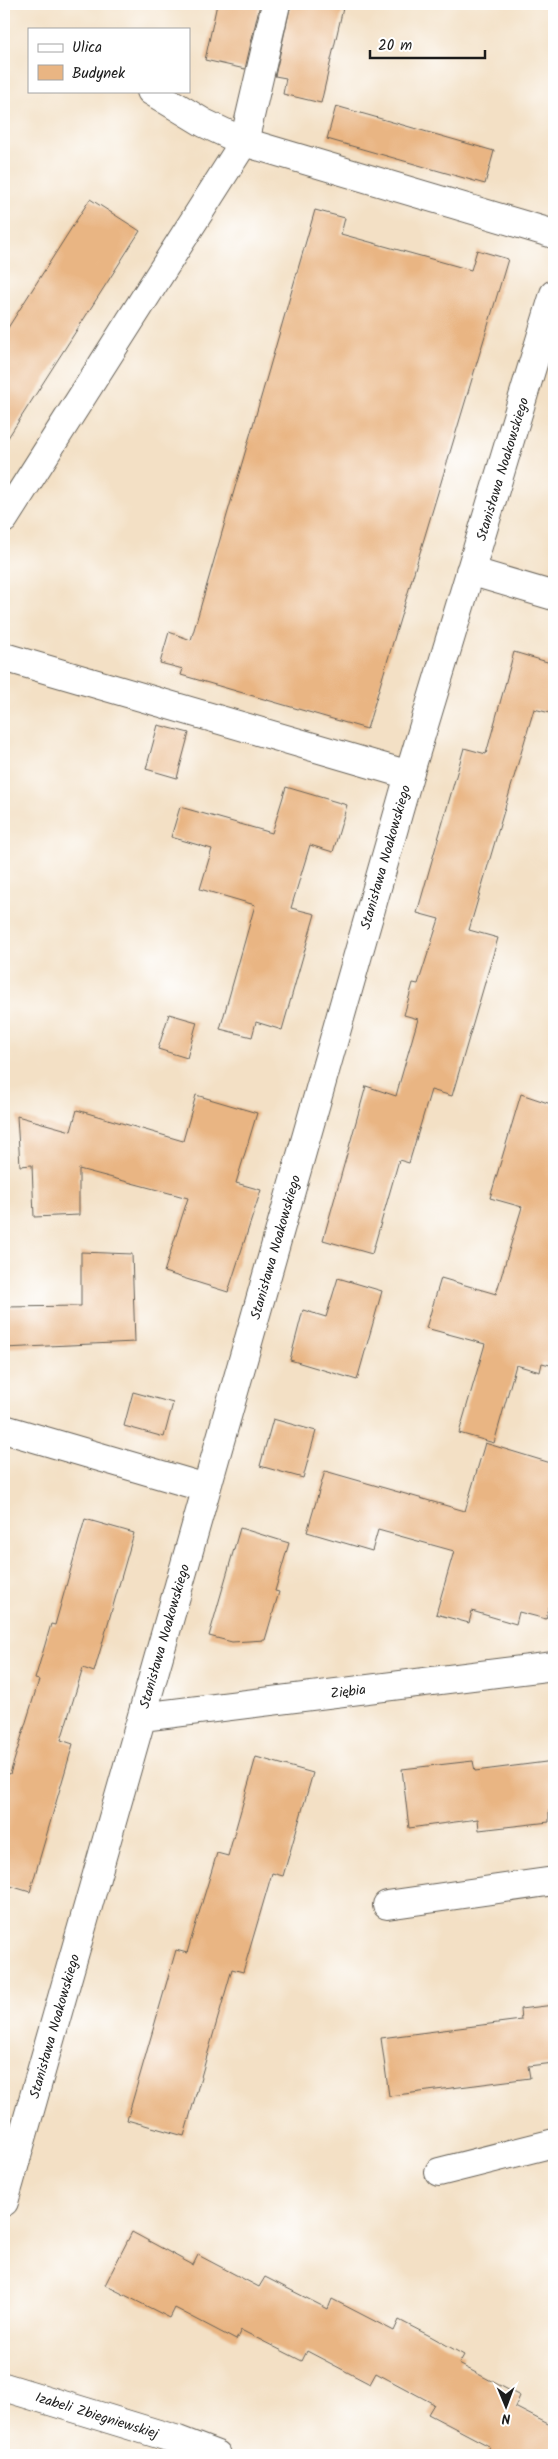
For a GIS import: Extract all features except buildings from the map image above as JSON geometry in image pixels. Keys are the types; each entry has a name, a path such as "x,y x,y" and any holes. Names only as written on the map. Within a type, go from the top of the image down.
{"street":[{"path":"4,519 244,142 276,4"},
{"path":"153,92 204,123 244,142 554,234"},
{"name":"Stanisława Noakowskiego","path":"4,2202 409,775 554,294"},
{"path":"470,572 554,596"},
{"path":"4,657 409,775"},
{"path":"4,1429 206,1488"},
{"name":"Ziębia","path":"142,1717 554,1666"},
{"path":"387,1905 554,1881"},
{"path":"439,2172 554,2143"},
{"name":"Izabeli Zbiegniewskiej","path":"4,2387 178,2440 217,2455"}]}
